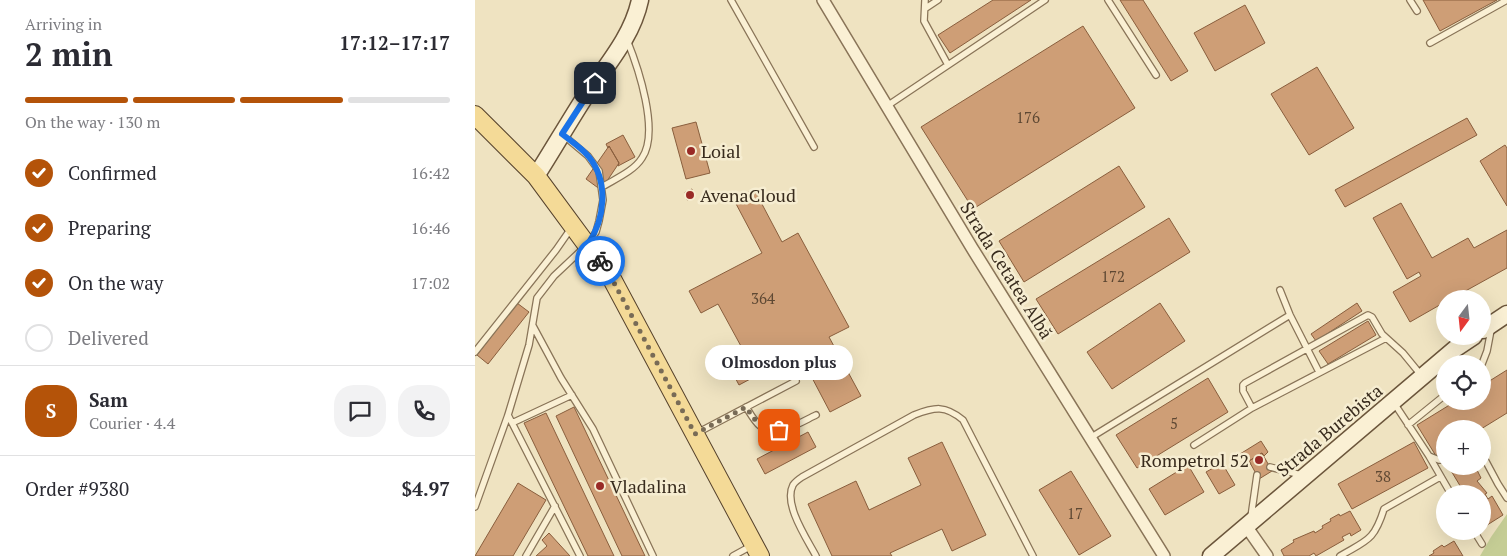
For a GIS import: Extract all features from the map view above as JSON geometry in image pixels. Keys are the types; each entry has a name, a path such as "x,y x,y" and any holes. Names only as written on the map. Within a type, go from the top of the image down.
{"main road":[{"path":"537,176 562,134 626,37 633,24 640,0"},
{"path":"475,115 537,176 612,279 757,550"},
{"path":"1491,324 1507,314"},
{"name":"Strada Burebista","path":"1211,556 1460,345"}],"street":[{"name":"Strada Cetatea Albă","path":"823,0 972,248 1164,556"},
{"path":"1248,524 1267,556"}],"lane":[{"path":"731,0 814,147"},
{"path":"925,0 924,21 948,65"},
{"path":"926,8 938,0"},
{"path":"887,106 1045,0"},
{"path":"1107,0 1155,75"},
{"path":"1410,0 1417,11"},
{"path":"1430,43 1507,0"},
{"path":"602,187 638,164 644,157 648,145 649,133 644,90 639,69 626,37"},
{"path":"475,507 508,415 529,345 537,298 554,276 588,244 596,232 599,221 603,200 599,171 588,156 562,134"},
{"path":"475,352 556,250 573,224"},
{"path":"1280,290 1290,315 1319,372"},
{"path":"1091,438 1290,315"},
{"path":"1252,408 1243,391 1243,385 1368,315 1372,317 1386,338 1403,354 1422,377"},
{"path":"533,326 572,396 593,429 653,556"},
{"path":"1195,445 1252,408 1386,338"},
{"path":"695,434 795,381"},
{"path":"512,423 572,396"},
{"path":"1393,402 1429,456 1446,485"},
{"path":"1408,425 1436,402"},
{"path":"746,407 758,424 772,431 817,415"},
{"path":"816,556 792,508 791,496 793,485 802,476 914,415 931,408 944,408 963,420 1033,556"},
{"path":"508,415 580,556"},
{"path":"1429,456 1436,459"},
{"path":"1270,466 1305,476"},
{"path":"1491,472 1507,498"},
{"path":"1248,524 1257,475"},
{"path":"1340,556 1372,537 1379,525 1384,509 1440,476"},
{"path":"526,556 555,506"},
{"path":"1480,540 1483,544"},
{"path":"733,556 757,550"}],"green space":[{"path":"1507,514 1507,556 1480,556 1491,540 1491,537"}],"building":[{"path":"993,0 1031,0 950,53 938,35"},
{"path":"1120,0 1143,0 1188,71 1171,81"},
{"path":"1423,0 1497,0 1440,31"},
{"path":"1245,5 1265,43 1215,71 1194,33"},
{"path":"1083,26 1135,108 973,209 921,127"},
{"path":"1317,67 1354,128 1309,155 1271,94"},
{"path":"1467,118 1477,135 1345,207 1335,190"},
{"name":"Loial","path":"696,122 710,173 686,179 672,128"},
{"path":"623,135 635,157 618,166 619,163 606,144"},
{"path":"1505,145 1507,148 1507,206 1480,161"},
{"path":"609,146 619,163 601,190 586,179"},
{"path":"1119,166 1145,207 1024,282 999,241"},
{"name":"AvenaCloud","path":"692,189 694,198 687,200 685,192"},
{"path":"754,189 782,242 798,233 849,327 829,337 861,396 830,412 799,353 739,385 730,368 748,359 718,304 701,313 689,291 762,253 734,200"},
{"path":"1401,203 1432,258 1468,238 1474,248 1507,230 1507,268 1467,290 1436,290 1436,307 1410,322 1393,292 1421,276 1419,272 1407,279 1373,218"},
{"path":"1169,218 1190,252 1058,334 1036,299"},
{"path":"517,303 529,312 488,364 477,355"},
{"path":"1160,303 1185,341 1112,389 1087,352"},
{"path":"1357,303 1362,311 1316,341 1311,334"},
{"path":"1368,321 1376,335 1328,364 1319,351"},
{"path":"1507,370 1507,413 1491,423 1491,420 1436,420 1436,456 1417,425 1441,410 1491,410 1491,380"},
{"path":"1208,378 1228,412 1137,468 1116,435"},
{"name":"Vladalina","path":"574,407 645,556 622,556 556,416"},
{"path":"546,413 614,556 588,556 524,423"},
{"path":"808,432 816,447 765,474 757,459"},
{"path":"1261,441 1268,452 1264,456 1262,453 1249,461 1251,464 1247,467 1240,454"},
{"path":"942,442 986,535 952,551 942,529 890,553 892,556 832,556 808,504 856,481 869,510 921,485 908,458"},
{"path":"1414,442 1428,468 1352,509 1338,484"},
{"path":"1262,453 1272,471 1259,479 1249,461"},
{"path":"1222,463 1235,485 1219,494 1206,472"},
{"path":"1188,465 1204,492 1165,515 1149,489"},
{"path":"1071,471 1111,536 1079,555 1039,490"},
{"path":"1454,475 1480,475 1481,478 1477,481 1480,485 1460,485"},
{"path":"518,483 546,500 513,556 475,556"},
{"path":"1492,496 1503,515 1491,523"},
{"path":"1350,511 1361,530 1351,536 1350,533 1342,537 1344,540 1316,556 1314,553 1309,556 1284,556 1281,550 1294,542 1293,540 1314,531 1315,533 1331,521 1330,519"},
{"path":"549,533 570,556 536,556 547,546 542,540"},
{"path":"1454,541 1463,556 1429,556 1442,545 1444,547"}],"way so far":[{"path":"600,261 612,279 695,434 746,407 758,424 765,429 779,430"}],"place":[{"name":"Loial","path":"691,151"},
{"name":"AvenaCloud","path":"690,195"},
{"name":"Olmosdon plus","path":"779,430"},
{"name":"Rompetrol 52","path":"1259,460"},
{"name":"Vladalina","path":"600,486"}],"route":[{"path":"595,83 562,134 588,156 599,171 603,200 596,232 588,244 600,261"}]}
